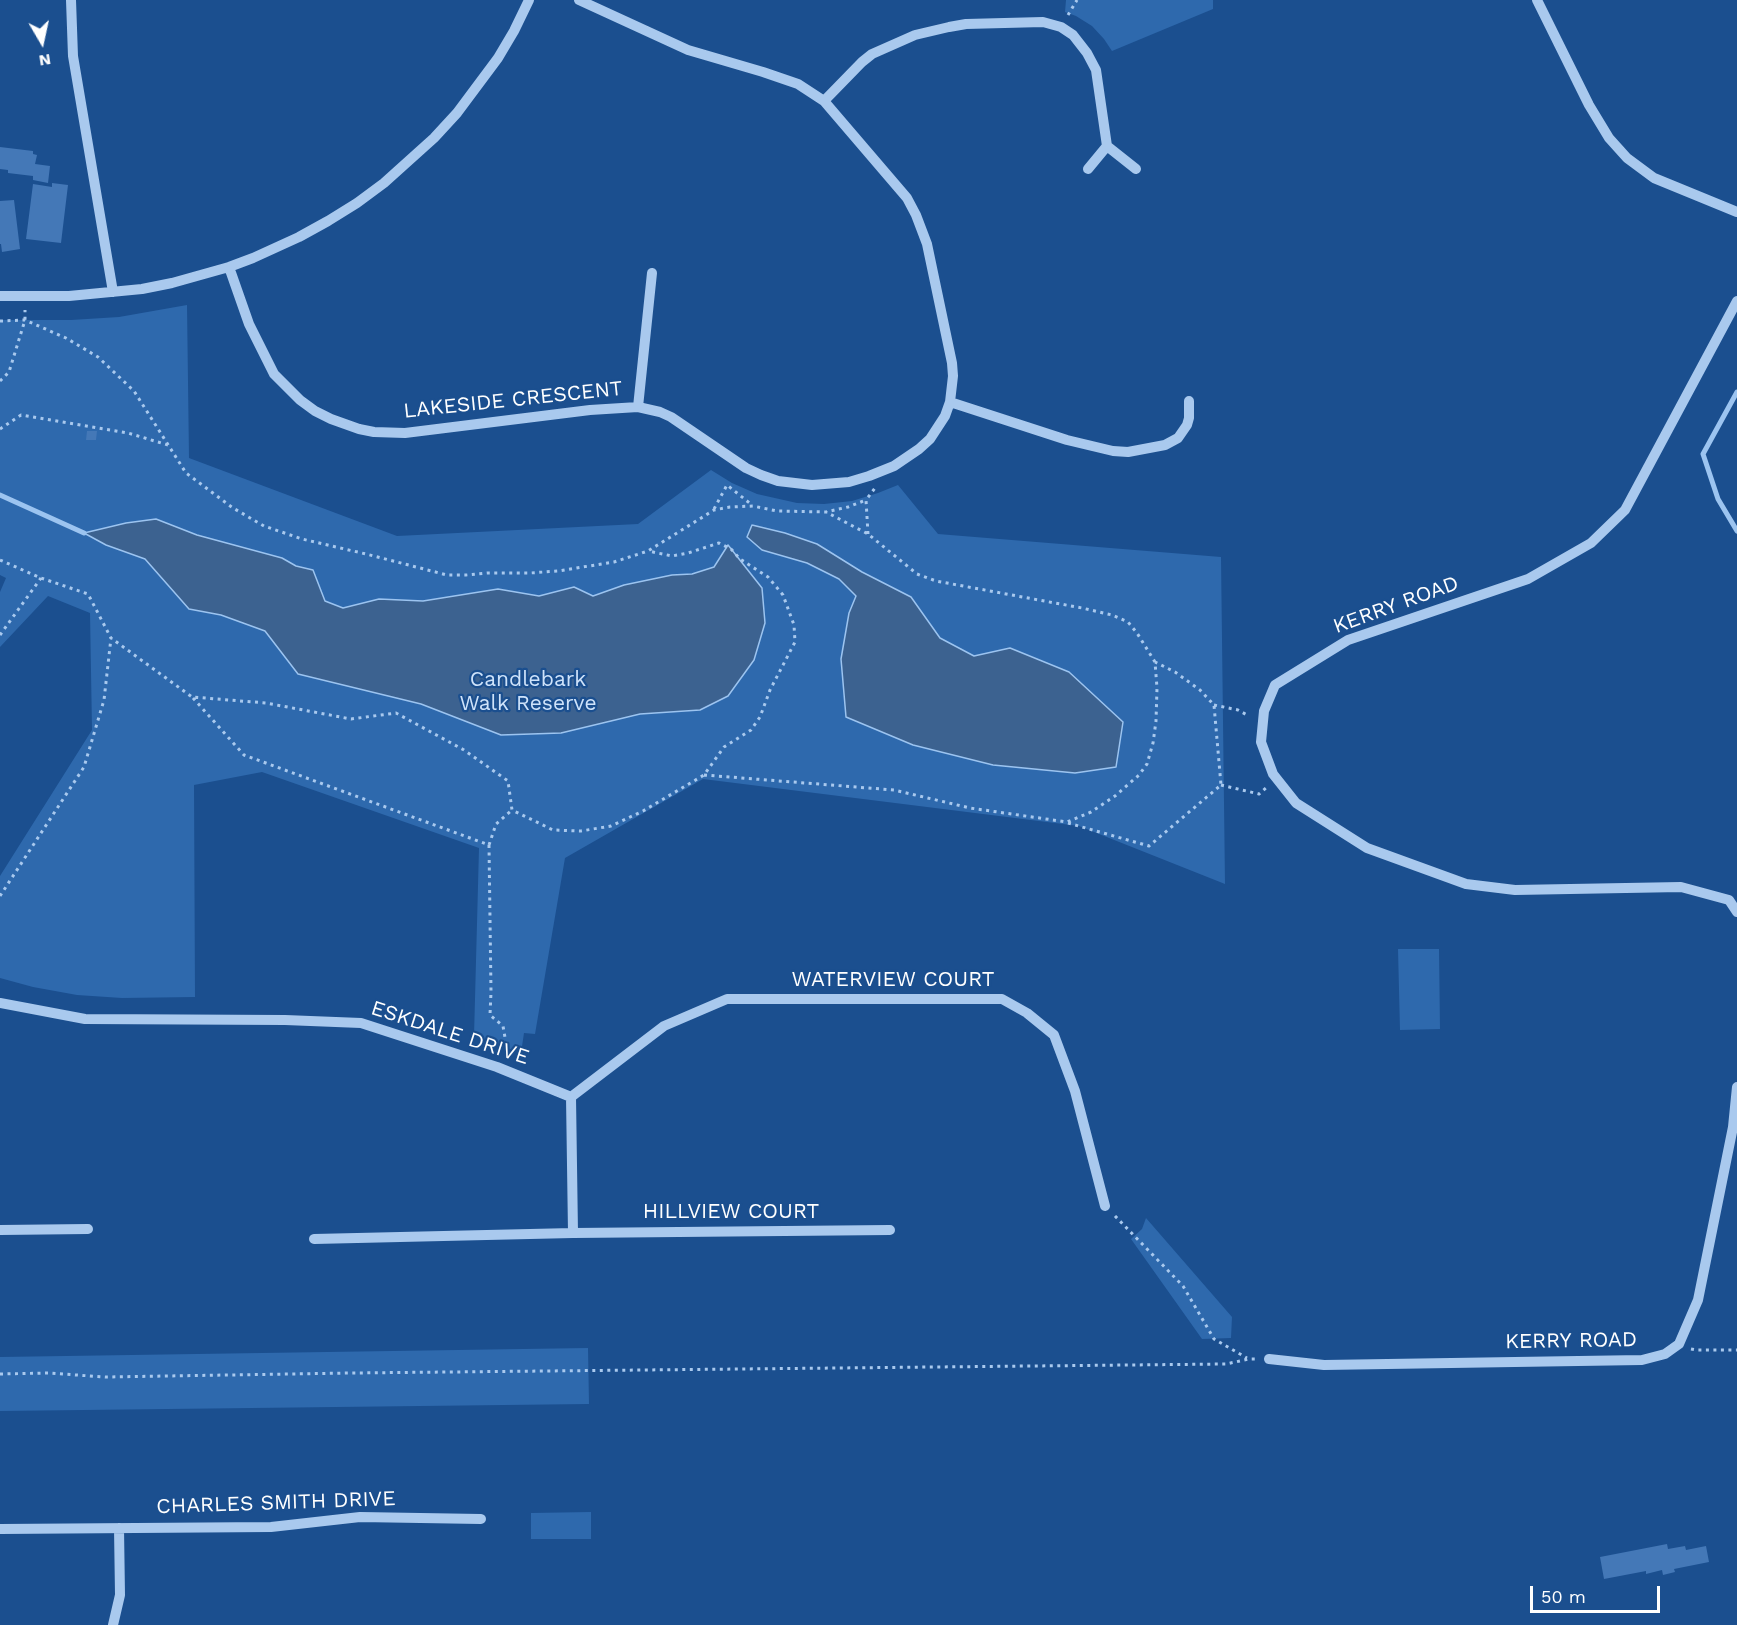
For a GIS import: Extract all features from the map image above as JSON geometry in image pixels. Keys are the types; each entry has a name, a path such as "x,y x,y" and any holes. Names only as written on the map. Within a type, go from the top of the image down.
{"street":[{"path":"71,0 73,56 113,292"},
{"path":"0,296 69,296 172,283 229,267 276,248 328,221 357,203 410,161 442,129 479,86 514,31 529,0"},
{"name":"LAKESIDE CRESCENT","path":"229,267 249,324 274,374 300,400 315,411 345,425 374,432 405,432 590,410 639,407 671,417 746,468 778,481 812,485 849,482 881,471 907,458 930,440 945,416 953,389 952,363 929,250 908,198 824,101 798,84 687,50 579,0"},
{"path":"1537,0 1589,105 1609,138 1627,158 1654,178 1737,212"},
{"path":"824,101 872,54 915,35 966,24 1043,22 1061,27 1073,35 1087,53 1096,70 1107,146 1136,169"},
{"path":"1088,170 1107,146"},
{"path":"639,407 652,273"},
{"name":"KERRY ROAD","path":"1737,301 1625,510 1591,543 1528,579 1348,640 1275,686 1264,711 1261,742 1273,774 1296,803 1367,848 1466,884 1515,890 1681,887 1729,900 1737,912"},
{"path":"950,402 1067,440 1113,451 1128,452 1165,446 1178,438 1187,425 1189,401"},
{"name":"WATERVIEW COURT","path":"571,1097 664,1026 727,999 1002,999 1027,1013 1054,1035 1075,1091 1105,1206"},
{"name":"ESKDALE DRIVE","path":"0,1003 85,1019 285,1020 361,1023 497,1067 571,1097"},
{"path":"1679,1344 1698,1300 1732,1127 1737,1088"},
{"path":"571,1097 573,1233"},
{"path":"0,1230 87,1229"},
{"name":"HILLVIEW COURT","path":"314,1239 573,1233 890,1230"},
{"name":"KERRY ROAD","path":"1269,1359 1324,1365 1642,1360 1665,1354 1679,1344"},
{"name":"CHARLES SMITH DRIVE","path":"0,1529 271,1527 360,1517 481,1519"},
{"path":"113,1625 120,1595 119,1528"}],"path":[{"path":"0,381 9,372 26,320 25,296"},
{"path":"0,321 26,320 66,338 98,357 134,391 186,473 232,508 264,526 302,539 447,575 530,573 583,568 614,562 648,551 714,510 730,507 753,506 777,511 826,512 848,507 866,500 881,479 881,471"},
{"path":"0,429 21,416 128,432 169,445"},
{"path":"714,510 727,485 753,506"},
{"path":"866,500 868,534"},
{"path":"826,512 868,534 917,574 936,580 1112,615 1128,622 1137,633 1155,662 1157,688 1156,721 1147,764 1139,775 1115,796 1091,812 1066,822"},
{"path":"512,810 552,830 580,831 611,826 643,811 704,775 724,747 751,730 760,717 770,690 795,642 794,625 783,595 768,577 740,559 731,549 719,543 672,556 648,551"},
{"path":"1,560 41,578 88,594 111,638 192,697 244,755 489,845"},
{"path":"0,635 41,578"},
{"path":"0,896 84,767 104,700 111,638"},
{"path":"1155,662 1175,672 1200,690 1214,705 1238,710 1263,722"},
{"path":"192,697 266,703 351,719 396,713 464,750 508,781 512,810"},
{"path":"1214,705 1221,785"},
{"path":"704,775 894,790 970,808 1066,822 1149,846 1221,785"},
{"path":"1221,785 1259,794 1278,779"},
{"path":"497,1067 507,1049 502,1026 490,1015 489,845 496,824 512,810"},
{"path":"1105,1206 1183,1286 1214,1340 1249,1359"},
{"path":"1679,1344 1696,1350 1737,1350"},
{"path":"0,1374 48,1373 105,1377 1226,1364 1249,1359 1269,1359"}],"green space":[{"path":"1066,0 1213,0 1213,9 1112,51 1092,26 1065,12"},
{"name":"Candlebark Walk Reserve","path":"187,305 189,458 397,536 638,524 711,470 732,483 757,494 797,503 824,504 852,501 898,485 938,534 1221,557 1225,884 1079,826 703,779 565,858 535,1034 524,1033 521,1053 474,1036 479,848 262,772 194,785 195,997 122,998 77,995 0,978 0,876 92,730 90,613 48,596 0,647 0,592 6,578 0,575 0,320 119,317"},
{"path":"1398,949 1439,949 1440,1029 1400,1030"},
{"path":"1146,1218 1232,1317 1231,1338 1202,1339 1131,1239 1142,1229"},
{"path":"588,1348 589,1404 0,1411 0,1357"},
{"path":"591,1512 591,1539 531,1539 531,1513"}],"shaded area":[{"path":"156,519 197,535 282,558 296,566 313,570 325,601 343,608 379,599 423,601 498,589 539,596 574,587 593,596 624,585 672,575 692,574 714,567 728,545 762,588 765,623 754,660 728,696 700,710 640,714 561,733 501,735 421,704 298,674 265,631 221,615 189,609 145,559 106,545 84,533"},
{"path":"752,525 817,544 862,572 911,597 940,638 974,656 1010,648 1069,672 1123,722 1116,767 1075,773 993,765 913,745 846,717 841,659 849,613 856,596 839,579 807,563 762,550 747,537"}],"building":[{"path":"0,147 33,151 33,154 37,155 35,164 50,166 48,183 33,180 33,176 8,173 8,170 0,169"},
{"path":"52,183 68,185 61,243 26,239 33,184 52,187"},
{"path":"14,200 20,249 2,252 0,201"},
{"path":"87,431 97,431 96,440 86,440"},
{"path":"1667,1544 1668,1549 1685,1546 1686,1550 1706,1546 1709,1562 1674,1569 1675,1572 1663,1575 1662,1570 1646,1574 1646,1571 1604,1579 1600,1557"}],"waterway":[{"path":"1737,392 1703,454 1718,499 1737,531"},
{"path":"0,495 84,533"}]}
